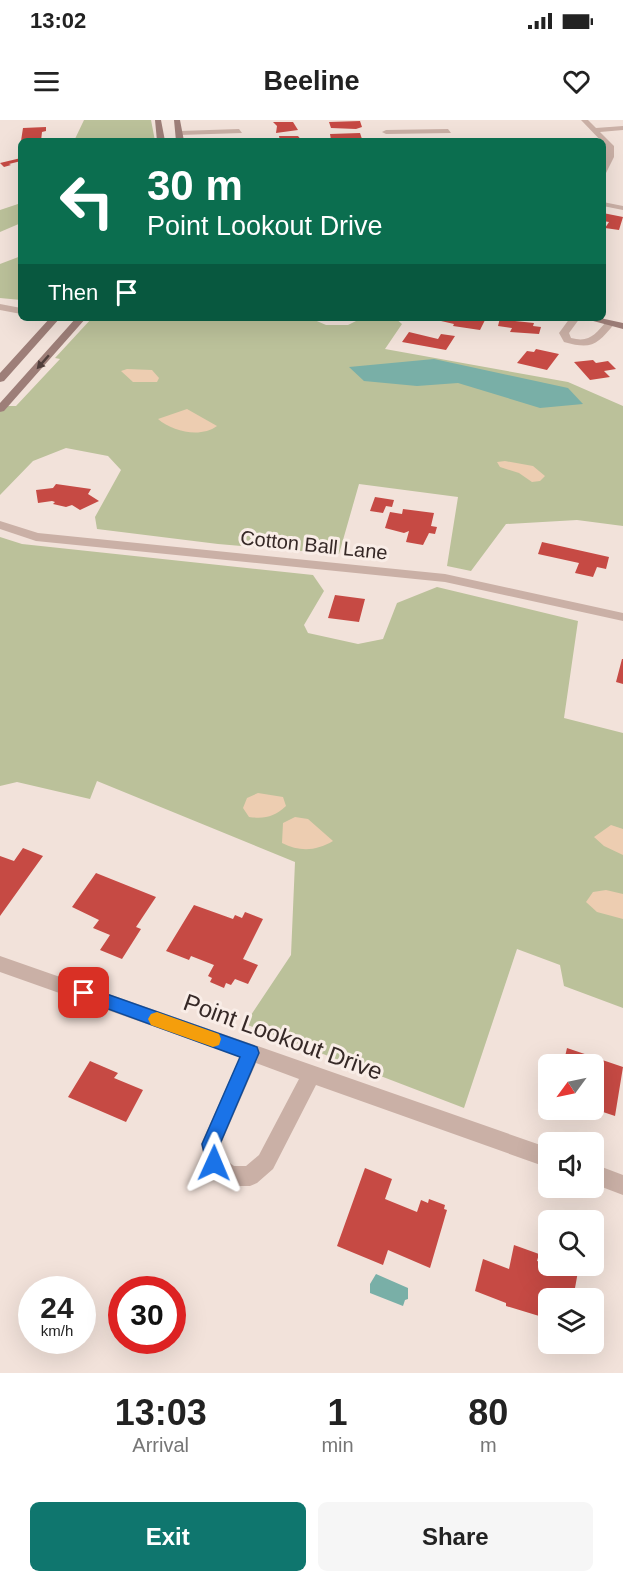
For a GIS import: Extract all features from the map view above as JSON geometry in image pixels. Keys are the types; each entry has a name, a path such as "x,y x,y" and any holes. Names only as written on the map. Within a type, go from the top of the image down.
{"street":[{"path":"158,120 161,138"},
{"path":"177,120 180,137 239,131"},
{"path":"584,120 602,138"},
{"path":"595,130 623,128"},
{"path":"387,138 384,129 448,130"},
{"path":"606,142 610,146 610,158 606,165"},
{"path":"606,204 623,207"},
{"path":"0,307 18,310"},
{"path":"606,313 623,317"},
{"path":"0,379 52,321"},
{"path":"0,409 5,399 78,321"},
{"path":"573,321 564,333 567,340 582,344 593,342 610,323"},
{"path":"601,321 623,326"},
{"path":"41,334 63,338"},
{"name":"Cotton Ball Lane","path":"0,525 36,537 445,578 623,617"},
{"name":"Point Lookout Drive","path":"0,964 538,1154"},
{"path":"251,1053 211,1144 214,1163 230,1176 250,1176 260,1170 312,1074"},
{"path":"604,1178 623,1185"}],"green space":[{"path":"84,120 151,120 154,138 75,138"},
{"path":"18,204 18,224 0,232 0,210"},
{"path":"18,257 18,300 0,298 0,264"},
{"path":"89,321 317,321 326,325 348,325 356,321 398,321 402,324 385,349 568,382 623,406 623,526 577,520 506,524 471,571 447,566 458,497 359,484 339,554 218,544 97,529 95,517 121,470 108,456 66,448 33,461 0,495 0,412 6,406 16,406 60,359 55,358"},
{"path":"0,537 22,544 313,575 324,591 304,625 308,633 358,644 383,639 397,603 437,587 578,621 564,718 623,733 623,1008 564,986 560,965 517,949 464,1108 245,1024 291,955 295,862 97,781 90,799 17,782 0,786"}],"sand":[{"path":"127,369 152,370 159,378 157,382 133,382 121,371"},
{"path":"187,409 217,426 203,432 187,432 164,424 158,419"},
{"path":"505,461 533,466 545,476 540,481 532,482 519,473 500,467 497,462"},
{"path":"258,793 283,797 286,806 269,816 249,817 243,808 247,798"},
{"path":"295,817 308,819 333,841 308,849 295,848 282,843 283,823"},
{"path":"611,825 623,829 623,855 604,846 594,837"},
{"path":"606,890 623,894 623,919 597,912 586,902 593,892"}],"water":[{"path":"434,359 568,388 583,404 540,408 458,383 417,386 364,381 349,367"},
{"path":"376,1274 408,1288 408,1299 405,1300 403,1306 370,1293 370,1284"}],"building":[{"path":"360,121 362,127 356,129 331,128 329,122"},
{"path":"273,122 293,122 298,130 276,133 277,126"},
{"path":"46,127 46,131 42,132 41,138 21,138 23,128"},
{"path":"360,133 362,138 331,138 330,134"},
{"path":"279,136 298,136 300,138 279,138"},
{"path":"18,159 18,162 4,167 0,163"},
{"path":"606,214 623,217 619,230 606,228 609,222 606,222"},
{"path":"441,321 484,321 480,330 453,326 454,324"},
{"path":"499,321 515,321 534,323 533,326 541,327 539,334 510,332 512,328 498,326"},
{"path":"409,332 438,339 441,334 455,336 446,350 402,342"},
{"path":"536,349 559,354 547,370 517,363 527,351 534,352"},
{"path":"593,360 596,363 608,361 616,369 604,371 610,377 590,380 574,362"},
{"path":"56,484 91,489 88,494 99,501 80,510 72,505 66,507 53,504 55,502 52,501 38,503 36,490 53,488"},
{"path":"375,497 394,500 392,507 386,506 383,513 370,511"},
{"path":"403,509 434,513 431,526 437,527 435,534 429,533 423,545 406,542 409,531 404,533 385,528 390,512 402,514"},
{"path":"542,542 609,557 606,569 597,567 593,577 575,573 579,563 538,554"},
{"path":"335,595 365,599 359,622 328,618"},
{"path":"623,659 623,684 616,682"},
{"path":"23,848 43,856 0,916 0,856 14,861"},
{"path":"96,873 156,897 136,927 141,929 122,959 100,950 110,935 93,928 99,920 72,907"},
{"path":"194,905 233,919 235,915 242,918 245,912 263,919 243,959 258,965 248,984 235,979 231,985 226,983 224,988 210,982 212,978 208,976 214,965 191,956 189,960 166,951"},
{"path":"567,1048 585,1054 566,1054"},
{"path":"90,1061 118,1073 114,1078 143,1090 126,1122 68,1097"},
{"path":"604,1061 623,1067 615,1116 604,1112"},
{"path":"365,1168 392,1179 385,1199 417,1212 421,1200 428,1203 429,1199 445,1205 444,1209 447,1210 430,1268 388,1250 383,1265 337,1246"},
{"path":"514,1245 538,1254 538,1276 577,1276 575,1288 538,1288 538,1316 506,1306 506,1303 475,1291 483,1259 509,1269"}],"slow traffic":[{"path":"157,1019 213,1039"}],"route":[{"path":"84,993 251,1053 211,1144 214,1163"}]}
